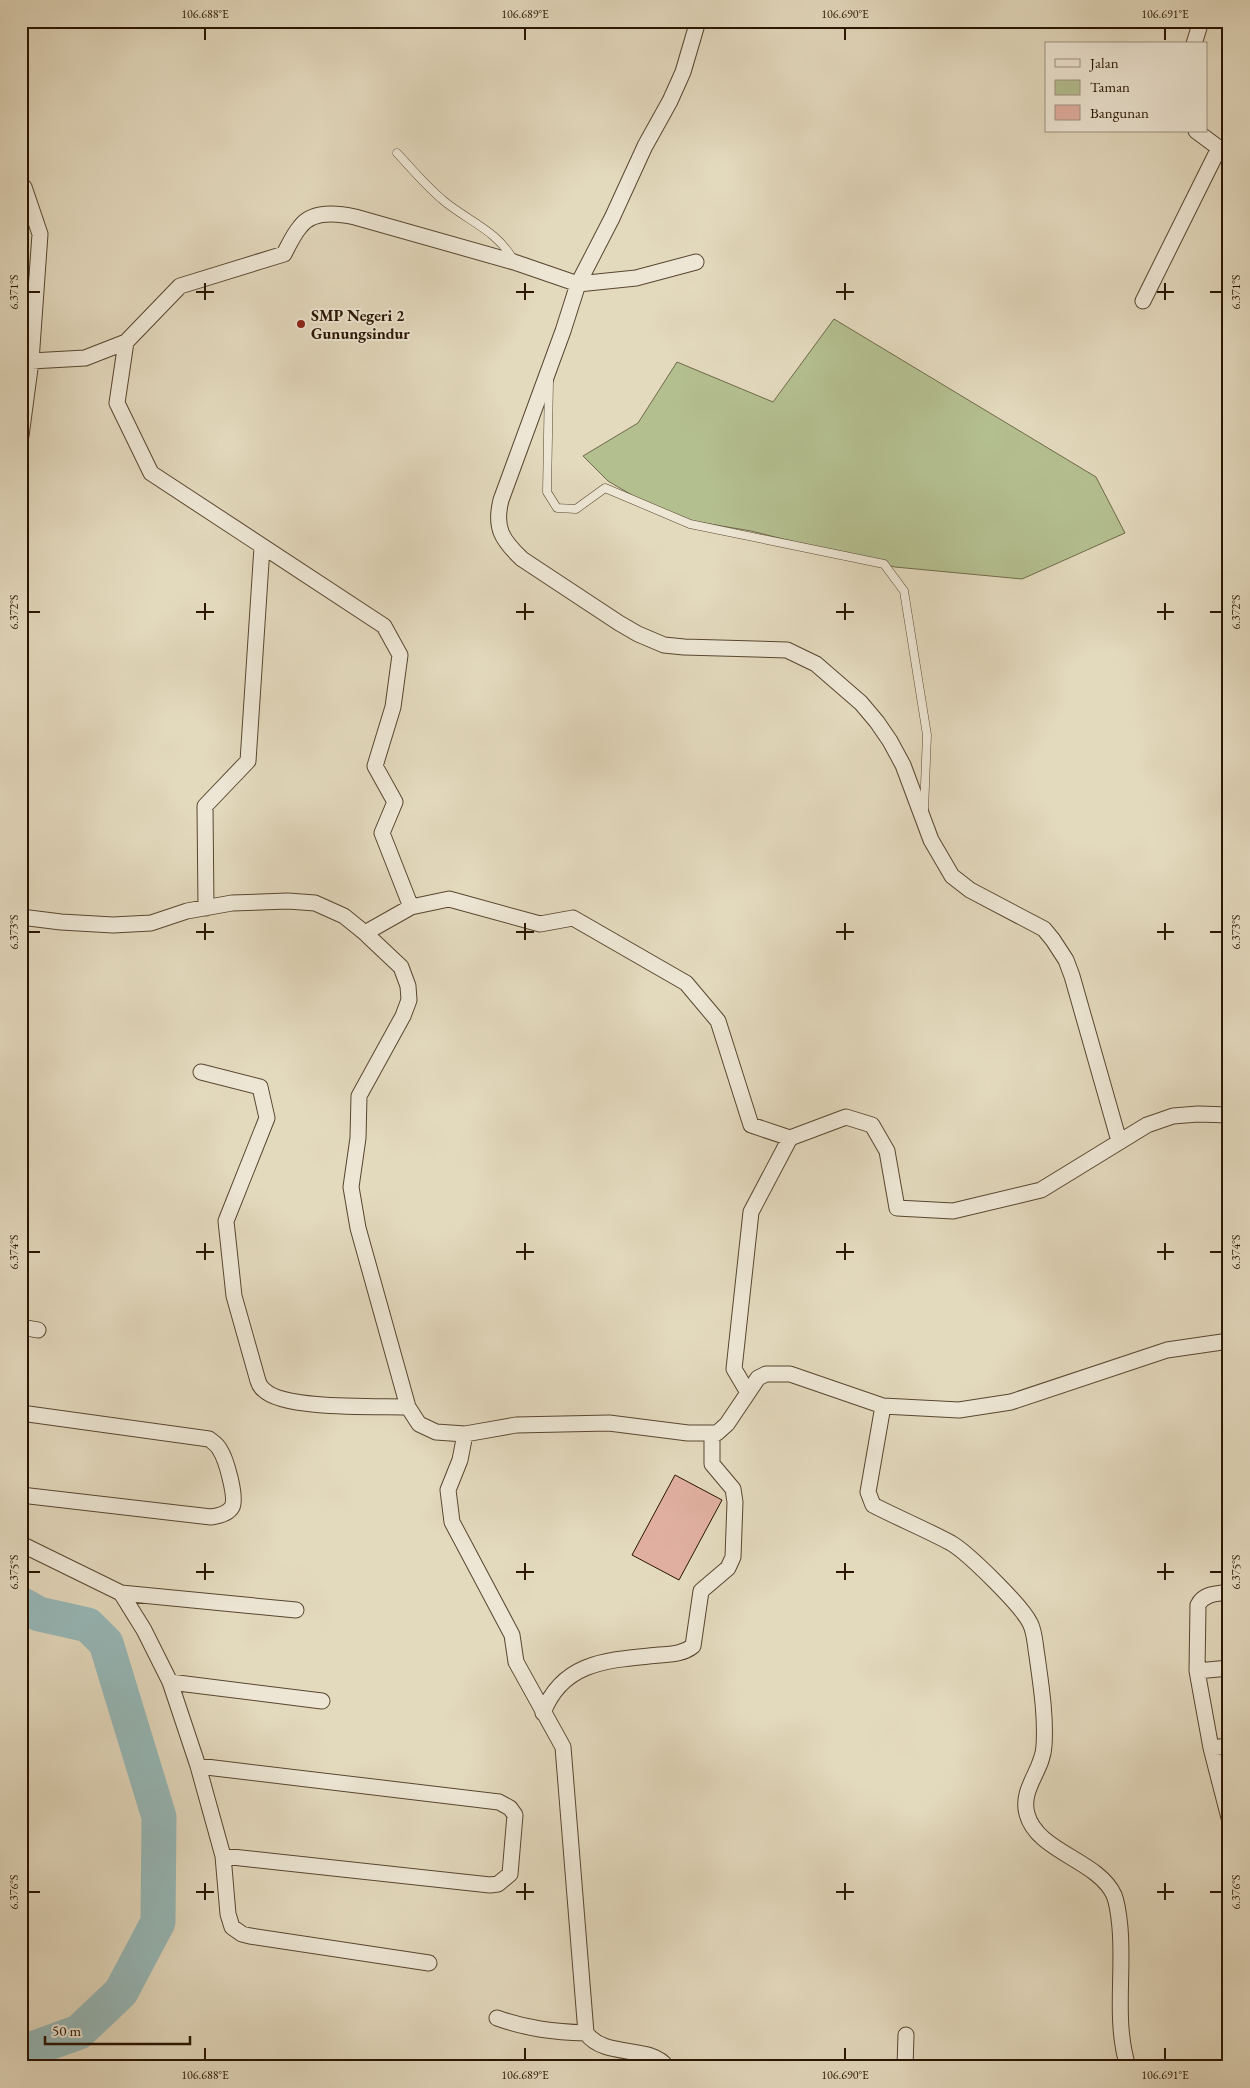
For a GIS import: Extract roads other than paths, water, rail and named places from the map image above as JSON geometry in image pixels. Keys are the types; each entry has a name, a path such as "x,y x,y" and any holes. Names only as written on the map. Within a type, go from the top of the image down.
{"street":[{"path":"698,21 683,72 670,101 645,146 612,218 578,284 499,509 498,520 501,532 507,545 530,564 619,623 646,638 664,645 684,647 787,650 816,664 861,703 877,722 903,765 931,840 952,876 970,890 1044,929 1066,960 1119,1141"},
{"path":"1195,42 1202,21"},
{"path":"1143,301 1224,149 1198,132"},
{"path":"21,185 24,187 40,234 31,360 21,436"},
{"path":"31,360 85,358 126,342 180,286 284,254 300,226 311,218 325,213 355,217 514,262 578,284 636,278 696,262"},
{"path":"126,342 117,403 151,473 384,626 400,655 393,707 375,766 396,802 382,833 411,907"},
{"path":"206,908 205,806 248,761 262,547"},
{"path":"365,933 411,907 449,899 540,924 573,918 686,984 718,1021 751,1125 790,1138 846,1117 872,1125 887,1151 897,1208 953,1211 1041,1190 1147,1125 1173,1116 1198,1114 1229,1115"},
{"path":"21,917 61,922 114,925 151,923 187,911 232,904 288,901 316,903 344,916 401,967 408,986 409,1000 404,1016 359,1096 358,1138 351,1187 358,1228 408,1407 420,1424 436,1432 465,1434 516,1425 609,1423 688,1433 712,1434 717,1433 727,1424 747,1391 758,1378 766,1374 790,1374 883,1406 960,1410 1011,1402 1167,1350 1229,1341"},
{"path":"201,1072 260,1086 268,1118 226,1221 234,1296 258,1381 264,1390 290,1401 328,1405 408,1407"},
{"path":"747,1391 734,1369 751,1212 790,1138"},
{"path":"21,1327 38,1330"},
{"path":"883,1406 868,1492 873,1505 952,1544 989,1576 1024,1612 1032,1624 1042,1699 1044,1747 1040,1762 1027,1792 1025,1802 1027,1815 1037,1832 1092,1871 1110,1887 1115,1897 1121,1942 1122,2028 1128,2067"},
{"path":"21,1413 201,1436 209,1439 222,1452 230,1476 233,1502 231,1509 211,1518 21,1495"},
{"path":"465,1434 460,1460 448,1490 452,1522 512,1635 516,1662 563,1747 586,2033 596,2044 655,2058 667,2067"},
{"path":"543,1713 548,1701 557,1688 578,1670 606,1660 680,1652 692,1646 701,1591 728,1568 732,1557 735,1502 733,1489 712,1464 712,1434"},
{"path":"21,1544 120,1593 296,1610"},
{"path":"1229,1592 1208,1595 1201,1599 1198,1604 1197,1671 1211,1748 1229,1818"},
{"path":"120,1593 144,1630 170,1682 198,1766 223,1856 228,1914 232,1927 242,1934 429,1964"},
{"path":"1197,1671 1229,1668"},
{"path":"170,1682 322,1702"},
{"path":"1211,1748 1229,1746"},
{"path":"198,1766 499,1802 510,1808 515,1815 510,1874 498,1884 490,1885 223,1856"},
{"path":"497,2018 521,2026 547,2031 586,2033"},
{"path":"904,2067 906,2036"}],"lane":[{"path":"397,153 443,200 494,235 508,249 514,262"},
{"path":"550,367 547,492 557,508 576,509 606,488 690,524 884,564 904,591 927,735 923,820"}],"waterway":[{"path":"21,1604 39,1614 88,1625 106,1643 159,1817 158,1922 121,1992 79,2032 21,2053"}],"place":[{"name":"SMP Negeri 2 Gunungsindur","path":"301,324"}]}
